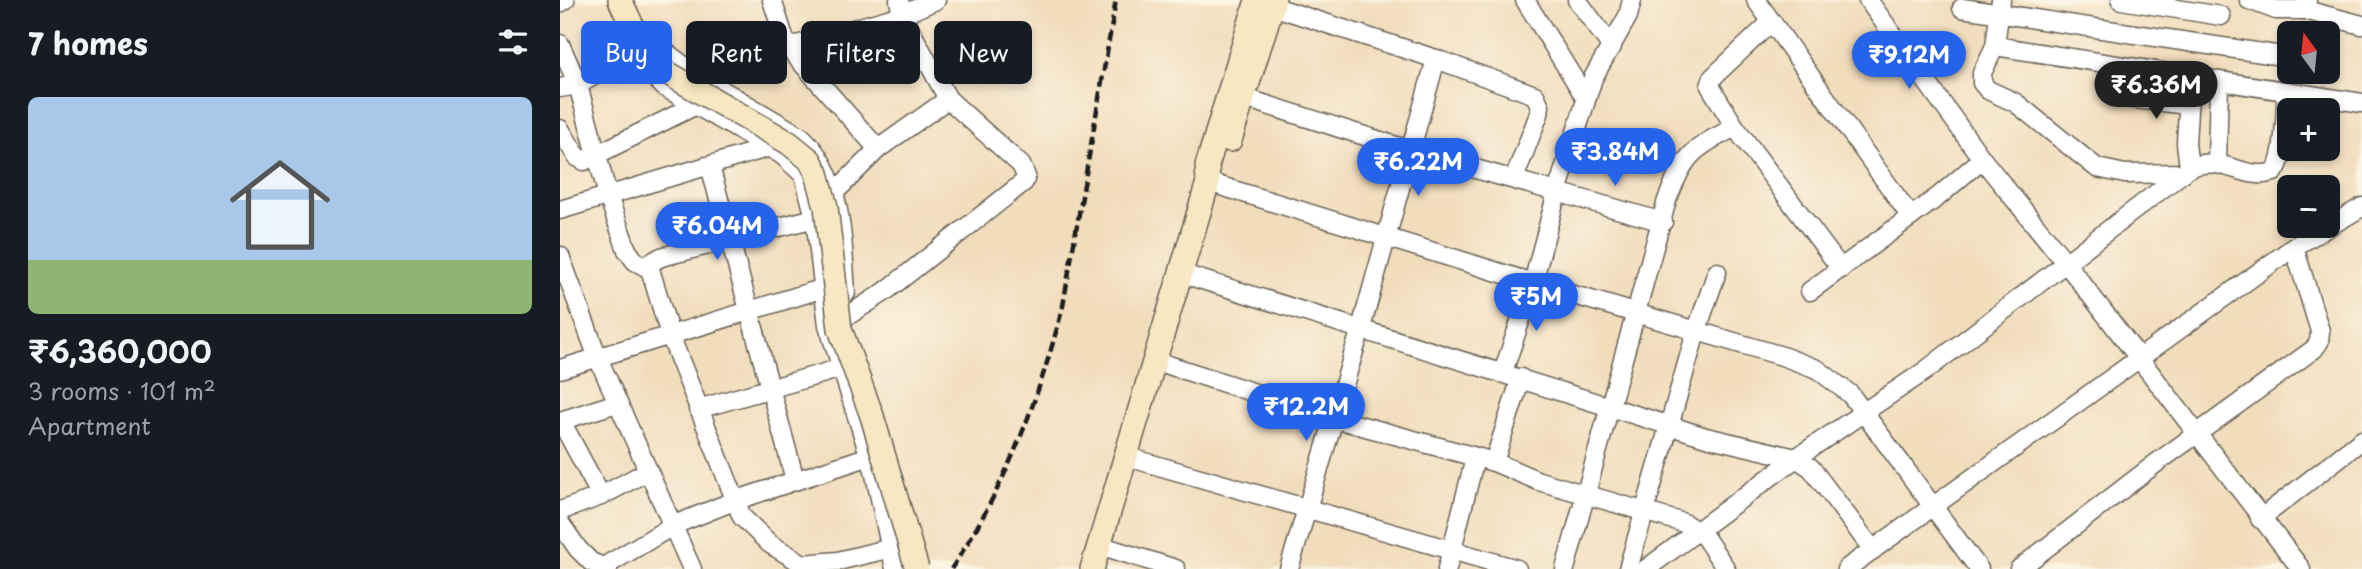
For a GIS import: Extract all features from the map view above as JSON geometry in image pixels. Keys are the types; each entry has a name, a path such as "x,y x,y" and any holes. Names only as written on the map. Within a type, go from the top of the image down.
{"street":[{"path":"560,3 565,0"},
{"path":"620,0 628,21"},
{"path":"772,0 779,21"},
{"path":"878,149 787,46 901,7 936,0"},
{"path":"1525,0 1585,97"},
{"path":"1577,0 1612,47"},
{"path":"1503,372 1533,283 1585,97 1628,16 1632,0"},
{"path":"1756,0 1911,216"},
{"path":"1868,0 1982,159 2066,263 2137,360 2301,569"},
{"path":"2121,0 2221,16"},
{"path":"2249,0 2276,10 2306,5 2362,25"},
{"path":"1268,2 1525,91 1539,101 1539,114 1514,179"},
{"path":"1209,178 1219,169 1245,98 1268,2"},
{"path":"1092,569 1209,178 1208,166 1268,2"},
{"path":"1962,8 2000,6 2277,55"},
{"path":"2000,6 1995,46 1982,73 1982,83 1988,90 2016,103 2097,168 2125,174 2186,170 2217,162 2235,170 2274,173 2278,168 2282,145 2287,91"},
{"path":"849,315 886,291 1024,182 1026,176 1021,164 948,99 901,7"},
{"path":"1770,23 1713,77 1710,86 1735,127 1841,269"},
{"path":"560,44 569,87 597,157 627,250 635,261 650,269"},
{"path":"1995,46 2219,83 2362,103"},
{"path":"1289,569 1362,328 1436,59"},
{"path":"672,76 789,143 810,160 817,173 826,207 840,330 876,429 916,569"},
{"path":"2186,170 2190,78"},
{"path":"2217,162 2219,83"},
{"path":"663,84 694,106 788,159 804,175 815,218 828,325 870,456 895,569"},
{"path":"712,84 802,136 827,167 843,240 849,315 911,518 917,547 916,569"},
{"path":"1245,98 1412,151 1663,222"},
{"path":"2127,98 2188,105"},
{"path":"834,193 878,149 948,99"},
{"path":"560,129 580,160 597,157 694,106"},
{"path":"1565,569 1638,314 1667,200 1688,156 1698,146 1735,127"},
{"path":"560,210 767,148"},
{"path":"1810,291 1982,159"},
{"path":"710,166 795,480"},
{"path":"1646,569 1696,529 1796,458 1925,371 2186,170"},
{"path":"1209,178 1533,283 1782,356 1816,369 1850,394 1935,505 1979,569"},
{"path":"1846,569 2294,247 2362,207"},
{"path":"815,218 661,257 652,262 650,269 670,335 734,501 752,528 770,544 804,566 891,548"},
{"path":"2019,569 2195,435 2314,349 2319,342 2320,331 2294,247"},
{"path":"560,256 564,284 692,569"},
{"path":"1628,569 1696,332 1717,272"},
{"path":"1180,273 1671,425 1796,458 1811,468 1873,550"},
{"path":"560,369 824,288"},
{"path":"1156,361 1333,418 1494,462 1539,481 1645,511 1696,529 1727,569"},
{"path":"698,409 842,368"},
{"path":"1494,462 1521,378"},
{"path":"601,496 561,421 617,402"},
{"path":"2260,519 2362,440"},
{"path":"560,523 584,556 605,568 674,525 734,501 870,456"},
{"path":"1124,456 1517,569"},
{"path":"1447,569 1475,458"},
{"path":"560,511 601,496 649,471"},
{"path":"1099,545 1176,569"}],"railway":[{"path":"951,569 1004,475 1031,409 1054,341 1063,306 1116,0"}]}
